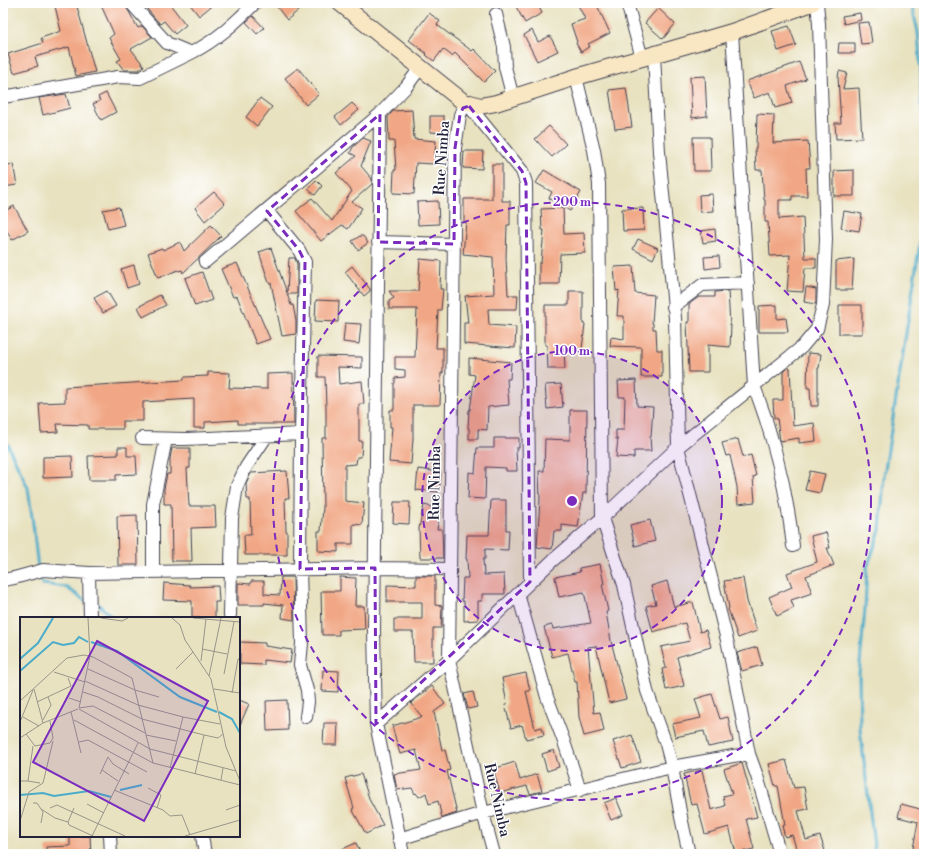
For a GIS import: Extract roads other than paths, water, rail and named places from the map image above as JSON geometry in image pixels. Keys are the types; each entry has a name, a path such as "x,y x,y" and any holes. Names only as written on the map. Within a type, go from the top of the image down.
{"street":[{"path":"131,3 167,42 191,53"},
{"path":"3,97 118,78 140,78 205,46 222,34 255,3"},
{"path":"340,3 466,104 522,171 526,183 530,582"},
{"path":"627,3 648,56 674,307 678,448 728,644 749,754 780,854"},
{"path":"466,104 480,106 496,103 576,77 732,32 812,3"},
{"path":"376,724 449,660 530,582 678,448 802,347 817,329 823,304 826,239 817,3"},
{"path":"496,14 504,47 505,67 513,98"},
{"path":"732,32 754,386 764,414 782,481 790,519 793,546"},
{"path":"205,262 380,114 406,87 420,68"},
{"path":"576,77 594,150 599,184 602,518 624,585 647,691 666,744 672,767 689,854"},
{"name":"Rue Nimba","path":"466,104 460,115 455,148 449,660 483,813 494,854"},
{"path":"380,114 374,630 376,724 403,854"},
{"path":"267,210 299,250 305,262 301,434 300,569 302,643 300,665 307,690 308,702 306,717"},
{"path":"378,242 454,244"},
{"path":"674,307 702,285 748,283"},
{"path":"142,438 185,440 301,434"},
{"path":"230,615 232,518 237,486 246,467 266,436"},
{"path":"153,572 153,504 166,439"},
{"path":"3,580 38,572 88,573 375,568 450,569"},
{"path":"88,573 90,617"},
{"path":"518,594 547,697 580,790"},
{"path":"399,839 483,813 672,767 749,754"},
{"path":"110,837 111,854"},
{"path":"202,837 205,854"}],"waterway":[{"path":"911,3 918,32 921,75 921,105 924,117"},
{"path":"875,854 860,728 859,674 867,568 880,530 884,476 919,249 924,206"},
{"path":"3,435 28,488 38,569"},
{"path":"39,575 42,584 66,587 87,601"},
{"path":"93,602 96,602 112,617"}]}
